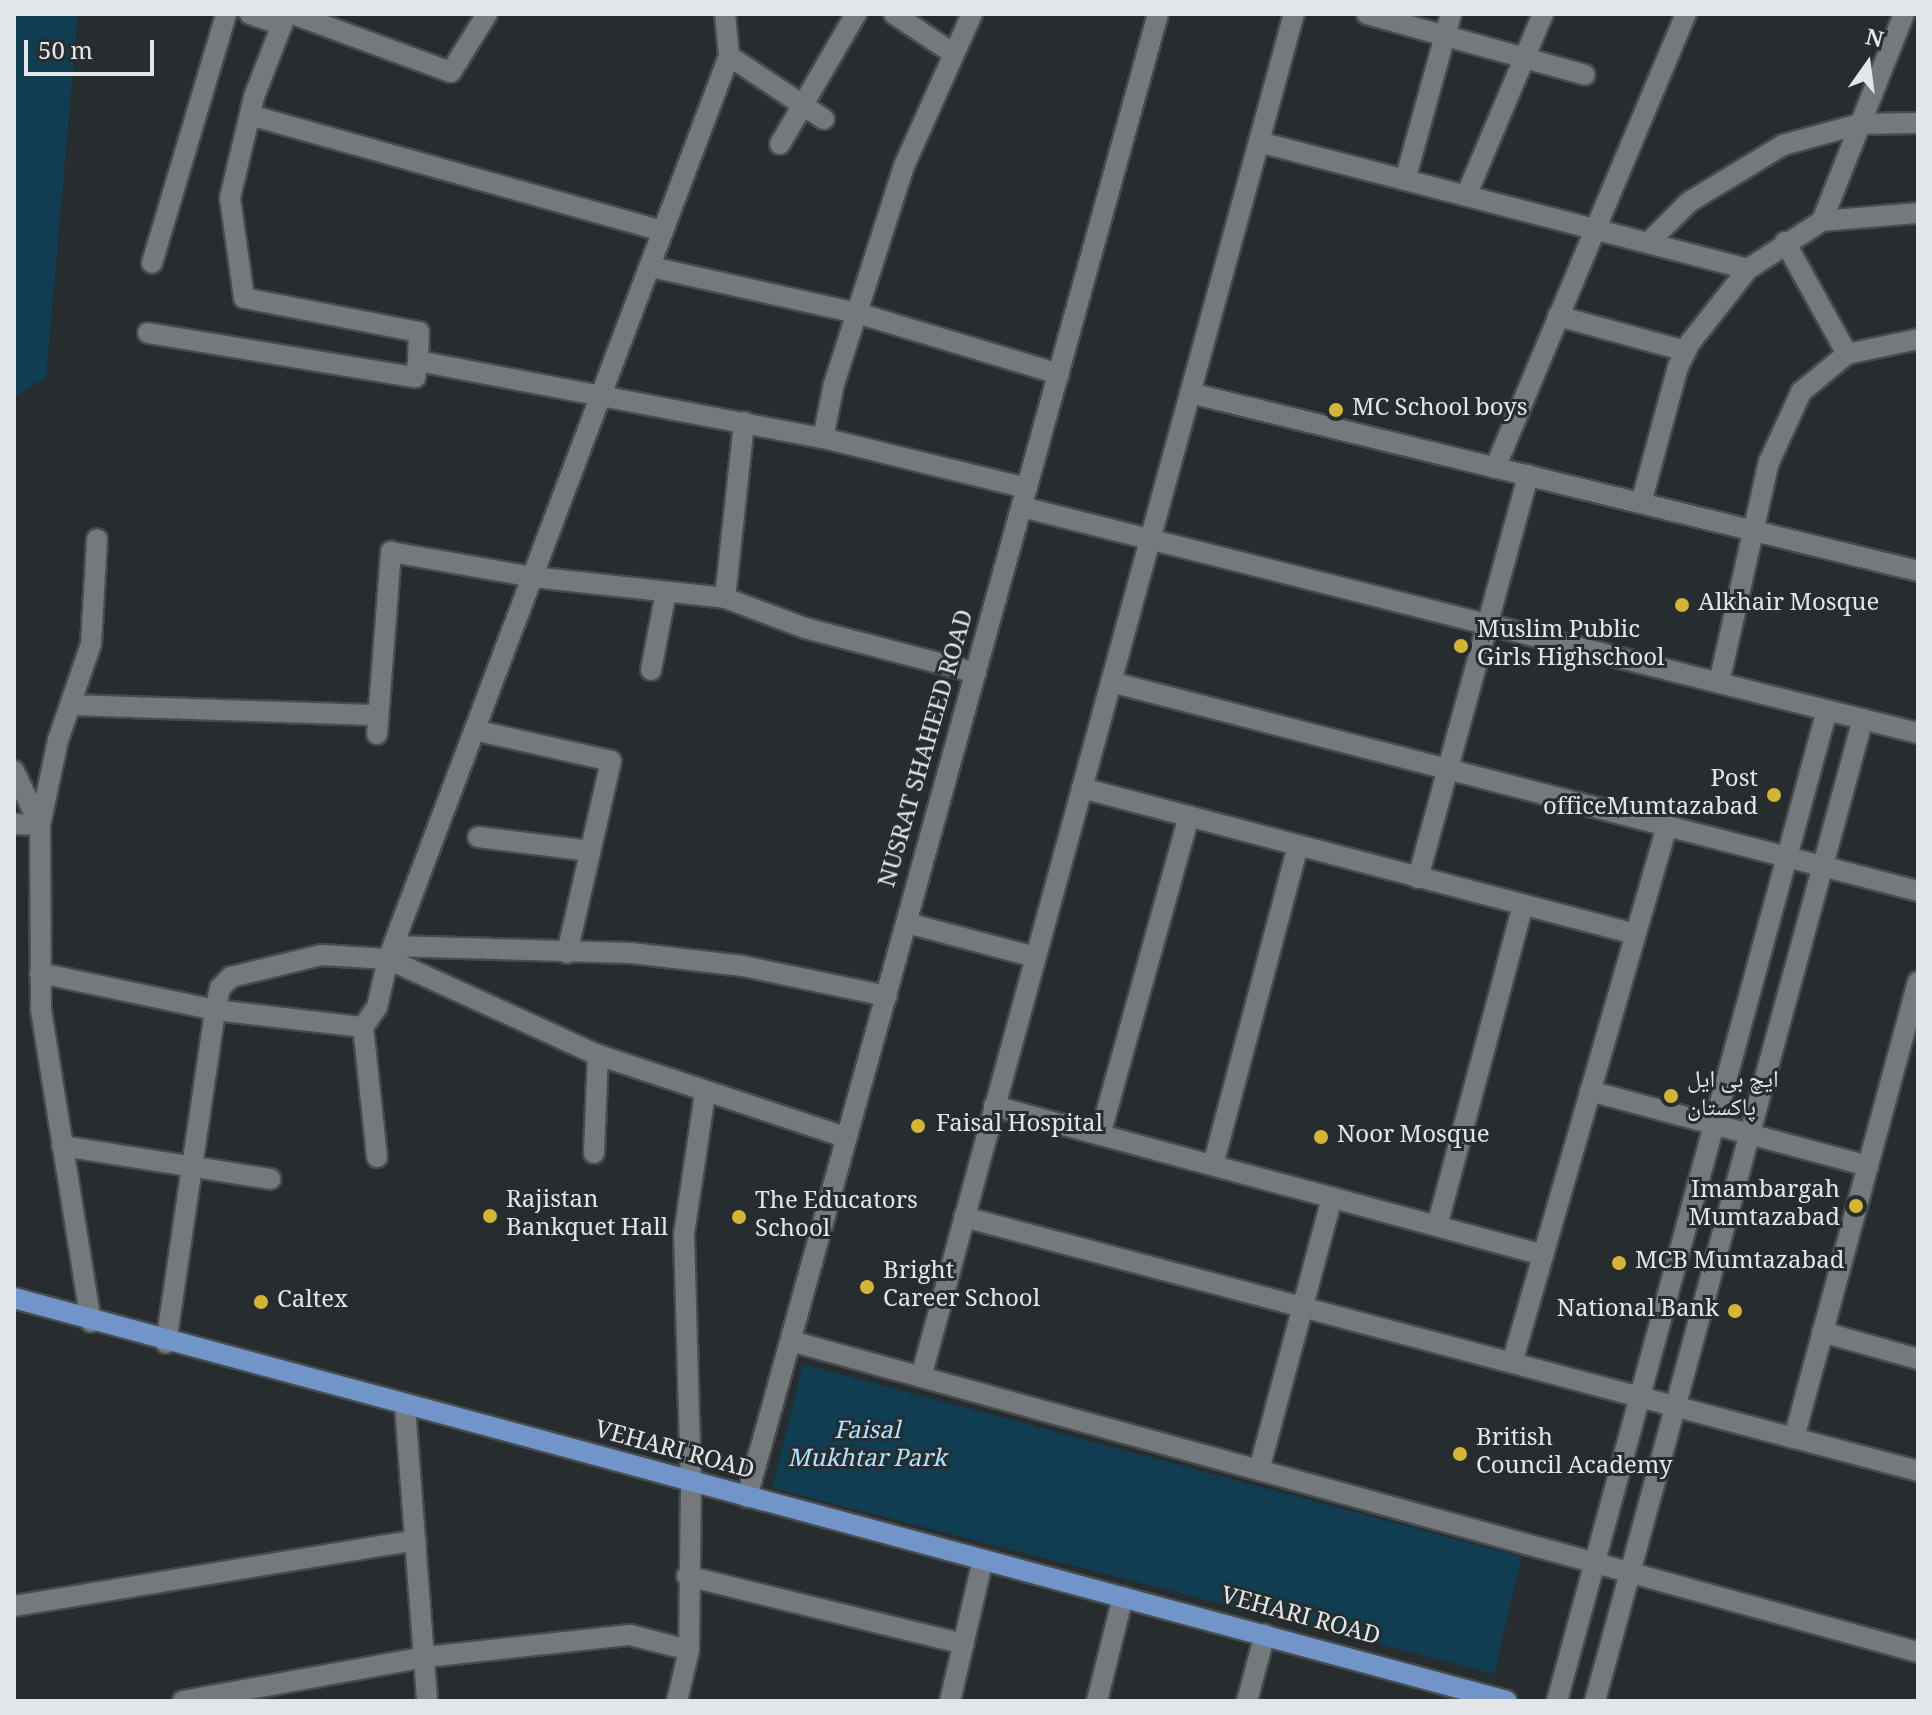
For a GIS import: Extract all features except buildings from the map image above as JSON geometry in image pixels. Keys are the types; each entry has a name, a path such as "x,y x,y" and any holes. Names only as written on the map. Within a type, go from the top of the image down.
{"main road":[{"name":"VEHARI ROAD","path":"14,1298 166,1343 691,1485 747,1497 982,1563 1265,1634 1481,1698 1507,1701"}],"street":[{"path":"152,263 226,14"},
{"path":"250,14 287,18 451,72 487,14"},
{"path":"377,1157 363,1027 377,1007 391,952 478,731 729,56 725,14"},
{"path":"780,144 856,14"},
{"path":"894,14 954,54"},
{"path":"823,438 857,313 904,166 972,14"},
{"name":"NUSRAT SHAHEED ROAD","path":"747,1497 1158,14"},
{"path":"921,1377 1294,14"},
{"path":"1367,14 1585,75"},
{"path":"1405,180 1451,14"},
{"path":"1466,196 1543,14"},
{"path":"1495,468 1686,14"},
{"path":"1822,221 1904,14"},
{"path":"148,333 415,377 419,332 244,298 230,198 250,115 287,18"},
{"path":"729,56 806,103 824,119"},
{"path":"250,115 663,231"},
{"path":"1648,243 1689,202 1749,161 1783,145 1859,124 1918,123"},
{"path":"1259,142 1748,269"},
{"path":"1641,503 1685,351 1748,269 1785,242 1822,221 1918,213"},
{"path":"1785,242 1847,354"},
{"path":"651,267 857,313 1059,374"},
{"path":"1558,316 1685,351"},
{"path":"1719,683 1752,530 1784,423 1801,392 1847,354 1918,339"},
{"path":"418,361 823,438 1024,497 1150,539 1918,733"},
{"path":"1190,393 1918,571"},
{"path":"725,598 744,422"},
{"path":"1418,878 1528,475"},
{"path":"91,1322 41,1009 40,825 58,740 91,644 97,539"},
{"path":"72,705 377,725 391,552 533,577 725,598 805,628 976,673"},
{"path":"651,670 666,592"},
{"path":"1111,682 1918,891"},
{"path":"1557,1701 1827,710"},
{"path":"1595,1701 1863,719"},
{"path":"478,731 611,761 567,953"},
{"path":"14,771 40,825"},
{"path":"1082,788 1635,934"},
{"path":"1100,1135 1189,816"},
{"path":"14,824 40,825"},
{"path":"1512,1363 1667,826"},
{"path":"478,837 590,851"},
{"path":"1213,1165 1298,845"},
{"path":"1437,1226 1523,905"},
{"path":"907,923 1035,957"},
{"path":"391,952 598,1055 705,1094 847,1138"},
{"path":"166,1343 189,1166 215,1010 220,988 231,977 321,955 391,952 631,953 743,966 887,996"},
{"path":"40,973 215,1010 363,1027"},
{"path":"1794,1438 1868,1166 1914,1012 1918,982"},
{"path":"594,1153 598,1055"},
{"path":"1590,1091 1868,1166"},
{"path":"677,1701 689,1650 687,1576 691,1485 684,1234 705,1094"},
{"path":"994,1106 1543,1255"},
{"path":"62,1146 270,1179"},
{"path":"1259,1470 1332,1198"},
{"path":"964,1217 1918,1471"},
{"path":"1822,1332 1918,1359"},
{"path":"791,1341 1918,1652"},
{"path":"405,1406 427,1701"},
{"path":"14,1606 416,1540"},
{"path":"950,1701 982,1563"},
{"path":"687,1576 964,1644"},
{"path":"1097,1701 1123,1597"},
{"path":"1247,1701 1265,1634"},
{"path":"183,1701 426,1657 630,1635 689,1650"}],"green space":[{"path":"14,14 78,14 46,377 14,397"},
{"name":"Faisal Mukhtar Park","path":"803,1364 1522,1557 1494,1674 772,1488"}],"place":[{"name":"MC School boys","path":"1336,410"},
{"name":"Alkhair Mosque","path":"1682,605"},
{"name":"Muslim Public Girls Highschool","path":"1461,646"},
{"name":"Post officeMumtazabad","path":"1774,795"},
{"name":"ایچ بی ایل پاکستان","path":"1671,1096"},
{"name":"Faisal Hospital","path":"918,1126"},
{"name":"Noor Mosque","path":"1321,1137"},
{"name":"Imambargah Mumtazabad","path":"1856,1206"},
{"name":"Rajistan Bankquet Hall","path":"490,1216"},
{"name":"The Educators School","path":"739,1217"},
{"name":"MCB Mumtazabad","path":"1619,1263"},
{"name":"Bright Career School","path":"867,1287"},
{"name":"Caltex","path":"261,1302"},
{"name":"National Bank","path":"1735,1311"},
{"name":"British Council Academy","path":"1460,1454"}]}
